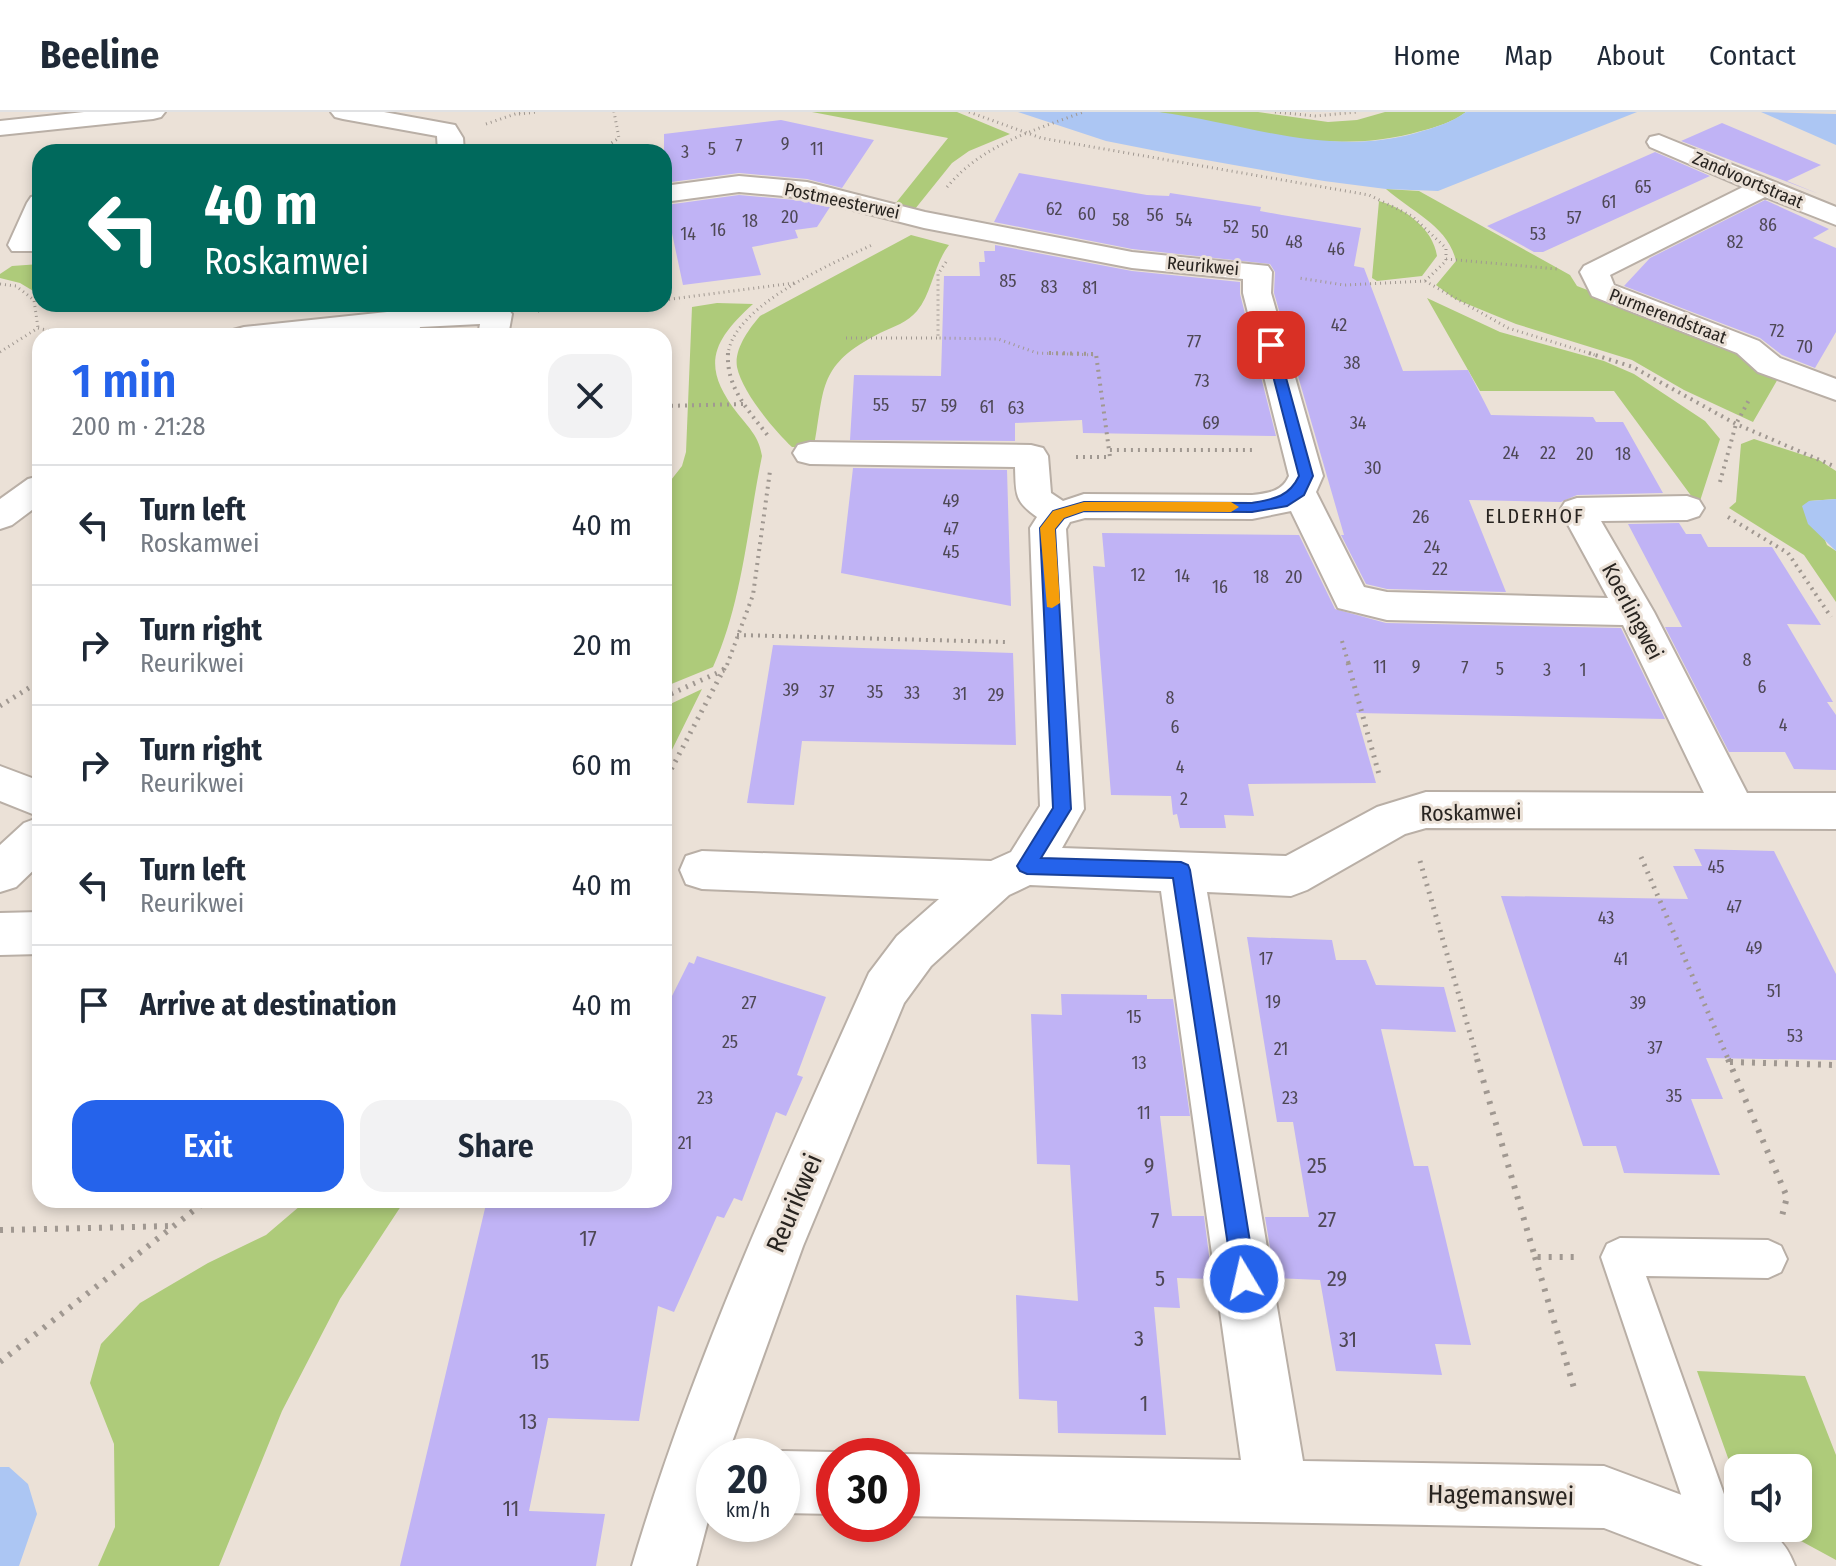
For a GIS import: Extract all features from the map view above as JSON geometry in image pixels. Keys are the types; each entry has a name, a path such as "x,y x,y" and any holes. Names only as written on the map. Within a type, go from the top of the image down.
{"street":[{"path":"0,128 153,112"},
{"path":"343,112 446,130 451,144"},
{"path":"89,144 101,117"},
{"name":"Zandvoortstraat","path":"1659,142 1836,217"},
{"name":"Postmeesterwei","path":"672,193 739,184 807,190 924,220"},
{"name":"Purmerendstraat","path":"1764,187 1594,272 1602,290 1748,347 1769,365 1836,390"},
{"name":"Reurikwei","path":"924,220 1132,260 1258,272 1257,293 1300,471 1351,598"},
{"path":"32,222 22,245 32,244"},
{"path":"404,327 444,312"},
{"path":"455,312 495,325"},
{"path":"810,453 1031,456 1034,498 1058,514 1084,506 1252,507 1282,502 1300,471"},
{"path":"0,517 32,493"},
{"name":"Koerlingwei","path":"1700,508 1577,510 1635,612 1735,811"},
{"name":"Reurikwei","path":"714,1438 776,1245 886,989 914,951 1010,873 1062,809 1048,528 1058,514"},
{"path":"1351,598 1387,606 1635,612"},
{"path":"0,783 32,796"},
{"name":"Roskamwei","path":"1010,873 1181,870 1291,876 1399,817 1426,810 1836,811"},
{"path":"0,873 32,843"},
{"path":"702,870 1010,873"},
{"path":"1181,870 1277,1492"},
{"name":"Hagemanswei","path":"920,1485 1604,1497 1740,1552"},
{"name":"Reurikwei","path":"664,1566 696,1492"}],"lane":[{"path":"1620,1257 1768,1259"},
{"name":"Hagemanswei","path":"1620,1257 1740,1552"}],"path":[{"path":"519,114 537,112"},
{"path":"610,144 619,138 614,112"},
{"path":"969,112 1029,134 1388,201 1425,223 1446,248 1446,259 1425,281"},
{"path":"771,439 727,373 726,359 737,332 752,313 797,283 924,220 960,167 993,146 1083,112"},
{"path":"1275,112 1316,116 1357,112"},
{"path":"938,338 938,274 969,228"},
{"path":"1446,259 1594,272"},
{"path":"1344,285 1425,281 1508,328 1633,367 1736,424 1836,467"},
{"path":"672,299 797,283"},
{"path":"0,284 16,286 32,298"},
{"path":"36,312 38,328"},
{"path":"495,325 579,312"},
{"path":"0,352 32,332"},
{"path":"846,338 998,339 1037,353 1096,354 1110,457 1031,456"},
{"path":"672,406 745,404"},
{"path":"1736,424 1700,508 1788,553 1831,617"},
{"path":"1109,450 1300,471"},
{"path":"672,768 725,669 753,595 772,461"},
{"path":"1351,598 1336,617 1574,1388"},
{"path":"737,635 1055,643"},
{"path":"672,693 725,669"},
{"path":"0,706 32,686"},
{"path":"1621,812 1787,1197 1768,1259"},
{"path":"1730,1062 1836,1065"},
{"path":"0,1362 197,1208"},
{"path":"0,1230 174,1226"},
{"path":"1535,1257 1620,1257"}],"green space":[{"path":"812,112 957,112 1010,134 969,151 952,163 911,214 891,209 948,138"},
{"path":"1157,112 1258,112 1328,122 1357,120 1385,112 1466,112 1427,129 1354,142 1255,133"},
{"path":"1386,189 1419,191 1570,275 1577,286 1730,345 1779,377 1753,422 1684,390 1632,360 1516,324 1455,299 1436,285 1456,261 1452,249 1428,220"},
{"path":"1379,201 1407,214 1430,237 1437,256 1422,276 1377,281 1372,278"},
{"path":"911,235 949,245 922,304 909,318 860,345 835,367 823,392 814,447 792,447 745,388 737,367 743,340 760,316"},
{"path":"32,265 32,290 20,283 0,278 0,274 12,266"},
{"path":"1427,298 1500,332 1604,361 1634,374 1705,421 1720,439 1700,501 1695,501 1614,391 1480,391"},
{"path":"717,303 753,304 720,343 715,369 726,397 753,434 762,456 738,590 723,643 713,667 672,684 672,479 682,466 686,452 692,307"},
{"path":"1754,439 1819,460 1836,471 1836,499 1809,501 1827,545 1836,551 1836,602 1804,555 1729,508 1736,502 1741,444"},
{"path":"702,689 672,750 672,703"},
{"path":"298,1208 400,1208 340,1299 282,1411 219,1566 98,1566 115,1527 114,1444 90,1383 101,1344 140,1303 208,1263 266,1235"},
{"path":"1697,1371 1805,1376 1836,1455 1836,1560 1803,1542 1812,1542 1812,1454 1727,1454"}],"water":[{"path":"1018,112 1158,112 1287,136 1351,142 1383,140 1416,133 1466,112 1637,112 1438,191 1386,189 1324,181 1172,154 1106,141"},
{"path":"1761,112 1836,114 1836,145"},
{"path":"1836,499 1836,551 1808,524 1802,506 1809,501"},
{"path":"0,1467 9,1467 28,1484 37,1514 19,1566 0,1566"}],"building":[{"path":"781,120 874,140 842,188 807,179 739,173 672,182 672,144 664,144 664,134"},
{"path":"1722,123 1821,165 1787,181 1819,194 1681,141"},
{"path":"1655,152 1710,176 1543,252 1534,252 1487,226"},
{"path":"1019,173 1147,195 1169,196 1170,193 1261,207 1260,211 1361,228 1354,266 1364,268 1403,371 1468,370 1491,415 1593,417 1596,422 1623,422 1663,493 1577,495 1561,502 1469,500 1506,592 1387,589 1366,584 1341,535 1344,535 1274,293 1275,272 1270,264 1132,249 994,222"},
{"path":"739,195 806,201 830,207 817,227 795,230 798,238 752,247 761,275 683,285 672,233 672,204"},
{"path":"1765,200 1829,229 1813,238 1836,248 1836,332 1815,368 1782,355 1760,338 1624,286 1650,258"},
{"path":"995,245 1132,271 1240,282 1240,294 1276,436 1083,433 1082,420 1015,423 1015,441 850,440 854,375 941,376 944,276 980,276 979,262 985,262 984,251 995,251"},
{"path":"853,468 1007,470 1011,606 841,573"},
{"path":"1679,523 1686,534 1701,534 1708,547 1772,547 1821,625 1787,624 1833,702 1827,702 1836,715 1836,770 1794,769 1785,752 1729,752 1665,627 1682,627 1628,524"},
{"path":"1102,533 1299,535 1335,609 1386,623 1621,628 1665,719 1356,713 1376,783 1248,784 1254,816 1224,815 1226,828 1180,828 1177,814 1173,815 1171,796 1111,795 1093,566 1105,567"},
{"path":"773,645 1013,653 1016,745 802,741 794,805 747,803"},
{"path":"1694,849 1774,851 1836,974 1836,1060 1706,1058 1723,1099 1691,1099 1720,1175 1624,1173 1616,1146 1583,1146 1501,896 1688,899 1673,866 1702,866"},
{"path":"1247,937 1332,940 1336,960 1366,960 1376,985 1444,987 1456,1032 1381,1029 1414,1166 1428,1166 1471,1345 1435,1344 1442,1375 1336,1371 1320,1280 1275,1278 1265,1217 1309,1217 1293,1122 1277,1122"},
{"path":"697,956 826,997 797,1075 803,1077 786,1116 776,1112 742,1201 734,1198 724,1218 717,1216 674,1312 658,1306 639,1421 548,1418 529,1511 605,1514 596,1566 400,1566 485,1208 672,1208 672,996 689,962 694,964"},
{"path":"1061,994 1147,995 1147,999 1173,999 1190,1116 1160,1116 1172,1216 1204,1216 1212,1279 1177,1278 1180,1308 1154,1307 1166,1435 1058,1433 1057,1401 1019,1399 1016,1295 1078,1301 1070,1165 1037,1164 1031,1014 1062,1015"}],"slow traffic":[{"path":"1052,603 1048,528 1058,514 1084,506 1231,507"}],"district":[{"name":"ELDERHOF","path":"1535,516"}],"route":[{"path":"1244,1279 1181,870 1027,866 1062,809 1048,528 1058,514 1084,506 1252,507 1282,502 1299,492 1306,476 1271,345"}]}
